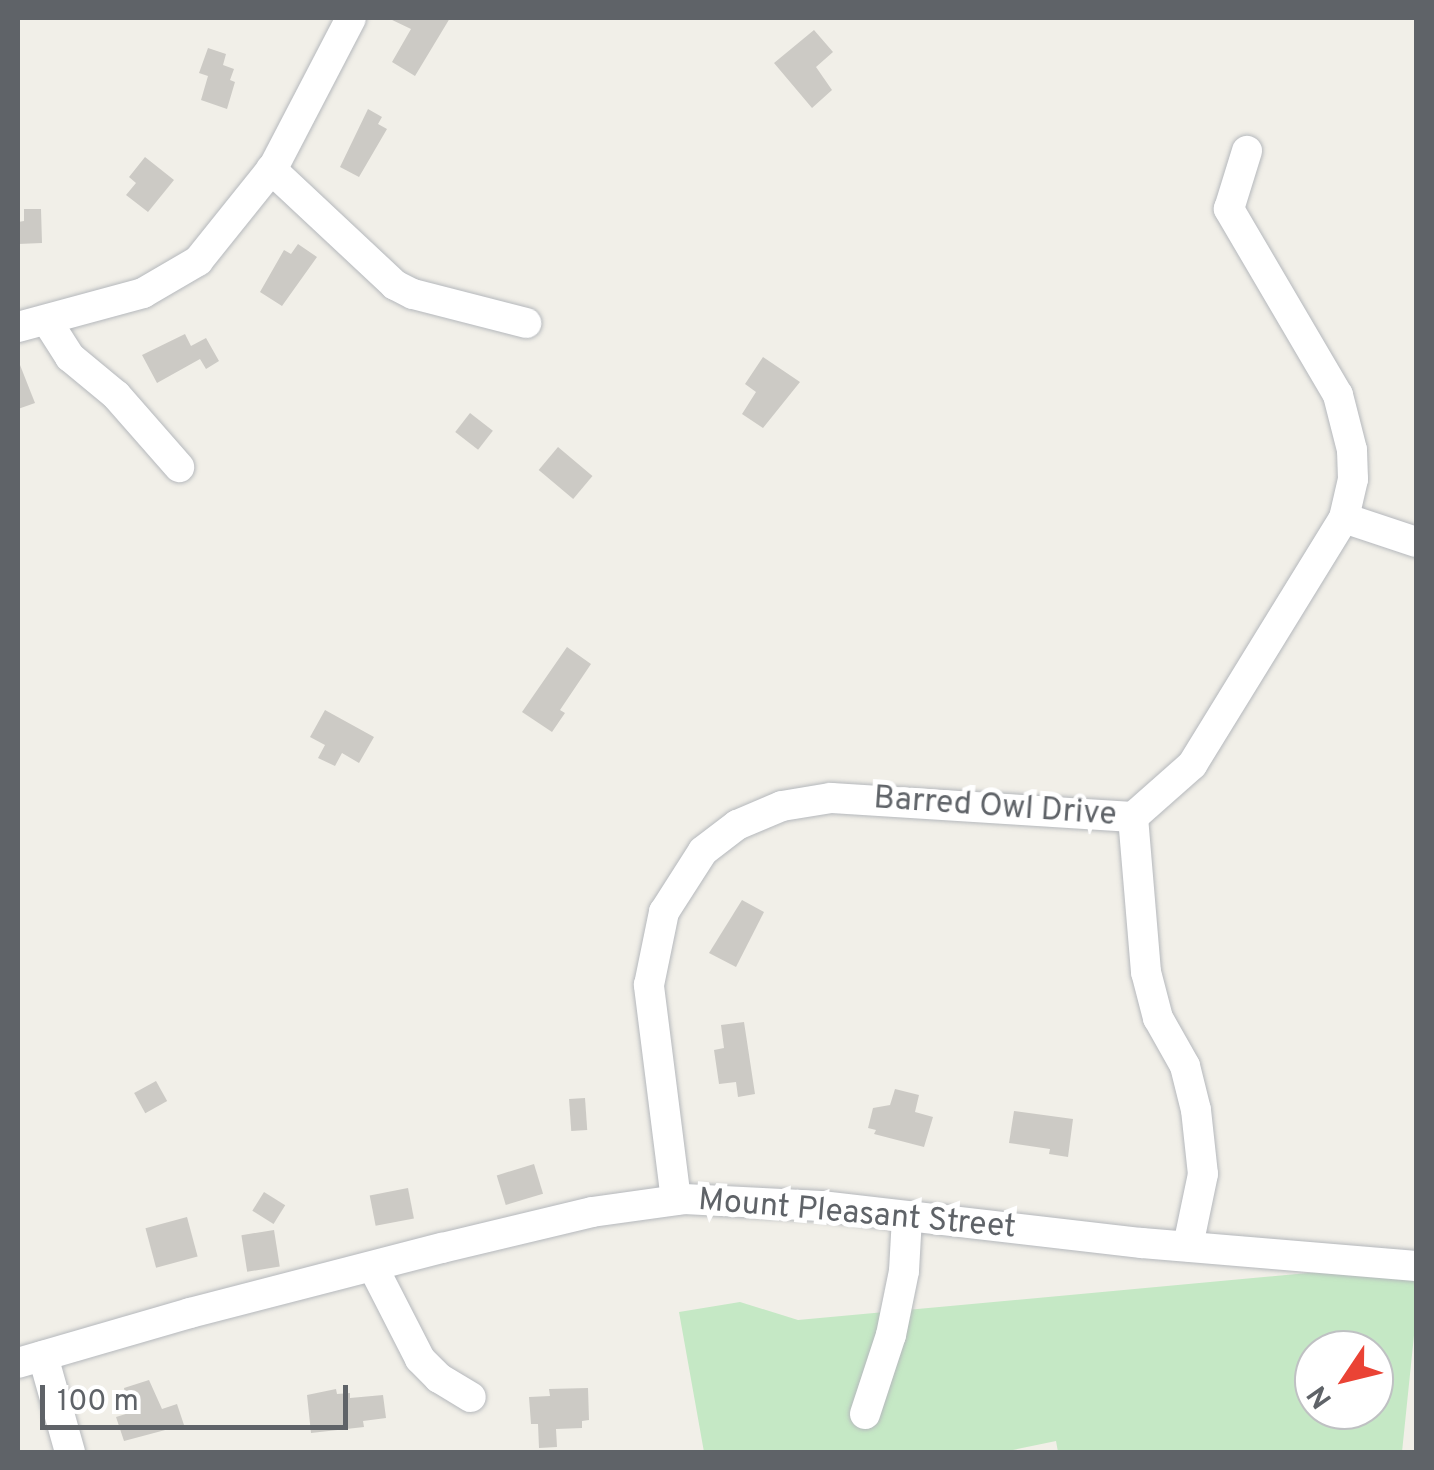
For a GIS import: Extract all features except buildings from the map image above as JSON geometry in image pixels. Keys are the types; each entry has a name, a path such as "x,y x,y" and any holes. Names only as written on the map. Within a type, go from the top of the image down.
{"street":[{"path":"32,324 171,280 198,261 272,169 351,18"},
{"name":"Barred Owl Drive","path":"676,1200 650,985 664,912 703,851 737,825 782,806 831,798 1133,817 1192,764 1344,518 1352,464 1338,395 1229,209 1247,151"},
{"path":"272,169 395,285 413,294 526,323"},
{"path":"32,324 116,395 180,467"},
{"path":"1344,518 1416,542"},
{"path":"1133,817 1146,972 1158,1018 1185,1066 1196,1110 1203,1174 1188,1246"},
{"name":"Mount Pleasant Street","path":"30,1360 220,1304 592,1212 676,1200 776,1202 1416,1266"},
{"path":"865,1414 891,1335 904,1271 908,1218"},
{"path":"373,1267 420,1359 439,1378 471,1397"},
{"path":"30,1360 70,1452"}],"green space":[{"path":"1416,1263 1416,1316 1402,1452 1058,1452 1056,1441 1003,1452 704,1452 679,1312 740,1302 798,1320"}]}
